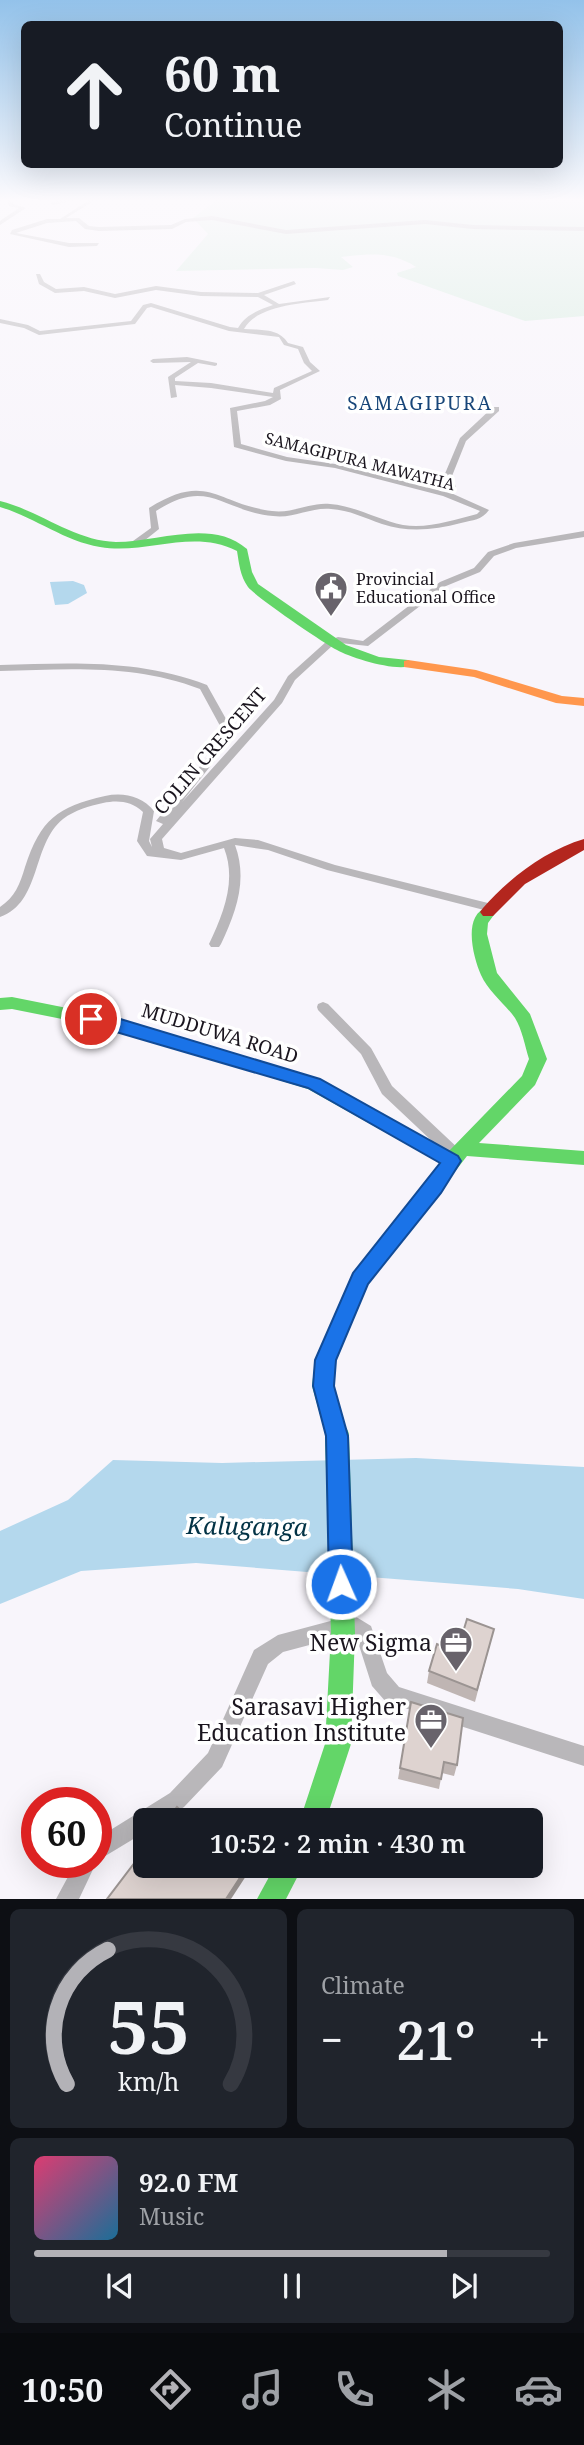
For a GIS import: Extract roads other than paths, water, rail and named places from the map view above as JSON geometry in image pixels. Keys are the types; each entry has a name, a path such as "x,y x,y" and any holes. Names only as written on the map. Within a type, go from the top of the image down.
{"main road":[{"path":"0,504 31,511 71,537 90,543 210,538 236,543 243,549 246,572 253,586 331,643 377,660 476,674 561,700 584,702"},
{"path":"317,1808 338,1744 343,1633 337,1436 323,1386 326,1360 360,1279 434,1188 457,1155 529,1080 538,1059 524,1018 489,975 479,934 480,922 488,908 503,892 584,844"},
{"name":"MUDDUWA ROAD","path":"0,1004 117,1024 314,1084 457,1155"},
{"path":"457,1155 584,1158"},
{"path":"271,1899 283,1878"}],"street":[{"path":"49,288 55,291 84,289 115,296 156,288 201,294 259,295 281,288"},
{"path":"259,295 279,306"},
{"path":"240,331 247,318 279,306 328,298"},
{"name":"SAMAGIPURA MAWATHA","path":"0,321 26,326 39,333 67,332 133,323 145,306 150,305 240,331 272,333 281,337 286,344 301,348 307,363 317,370 276,390 277,399 272,403 245,405 233,410 237,445 286,459 335,466 446,494 482,508 485,513 445,525 402,527 365,514 330,506 298,513 271,514 210,494 195,493 162,502 152,510 155,529 136,543"},
{"path":"153,360 215,364"},
{"path":"173,397 171,377 195,362"},
{"path":"172,383 210,383 246,393 276,395"},
{"path":"446,494 452,488 448,476 463,440 496,409"},
{"path":"331,643 338,640 357,644 368,642 443,584 477,570 491,554 514,546 584,534"},
{"name":"COLIN CRESCENT","path":"166,854 159,850 156,839 278,701 291,678 331,643"},
{"path":"0,668 73,667 150,673 184,679 204,687 230,735 159,824 156,839"},
{"path":"0,913 21,894 39,841 51,824 71,807 89,800 124,797 143,804 149,811 143,841 151,853 193,856 247,842 342,871 434,890 488,908"},
{"path":"215,944 236,884 236,858 229,845"},
{"path":"323,1007 366,1051 387,1090 457,1155"},
{"path":"112,1841 177,1800 215,1760 261,1657 278,1644 353,1624 364,1633 379,1679 394,1695 584,1756"},
{"path":"67,1899 78,1878"}],"water":[{"path":"73,581 84,585 87,593 68,604 55,605 50,582"},
{"name":"Kaluganga","path":"416,1458 584,1467 584,1599 518,1589 196,1563 81,1571 0,1604 0,1531 68,1500 113,1460 222,1463"}],"place":[{"name":"Provincial Educational Office","path":"331,618"},
{"name":"New Sigma","path":"456,1673"},
{"name":"Sarasavi Higher Education Institute","path":"431,1750"}],"district":[{"name":"SAMAGIPURA","path":"420,403"}]}
